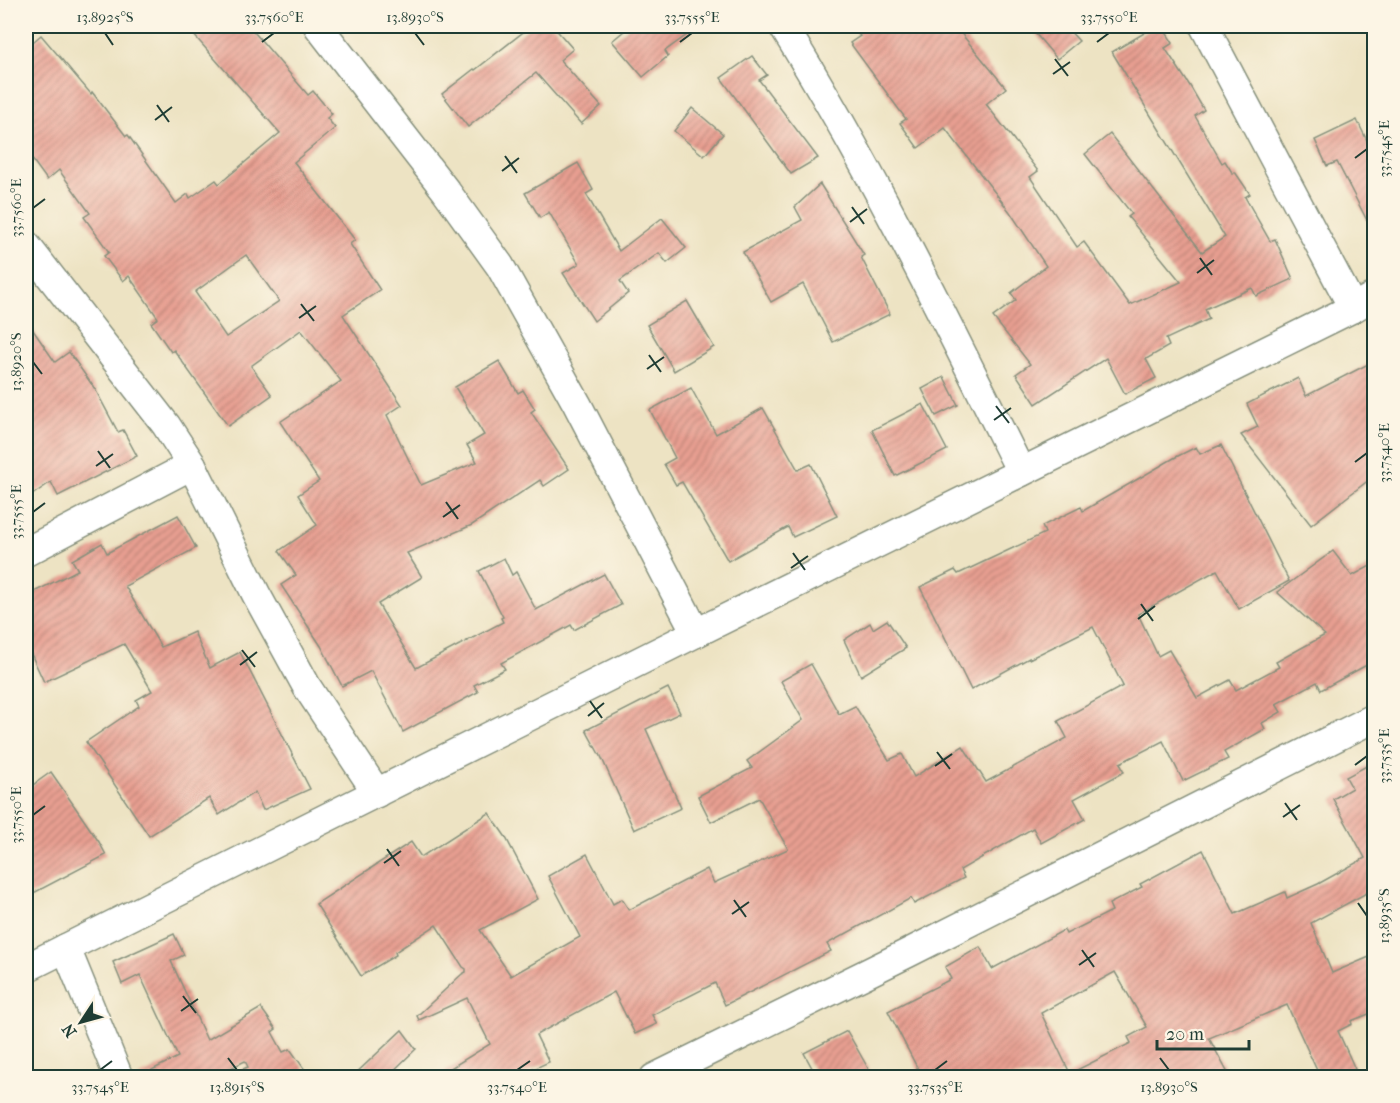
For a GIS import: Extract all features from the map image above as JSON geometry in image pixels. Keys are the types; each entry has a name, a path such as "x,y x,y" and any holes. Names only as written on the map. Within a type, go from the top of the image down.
{"street":[{"path":"318,26 446,191 500,266 577,404 696,633"},
{"path":"783,26 817,80 909,248 1020,472"},
{"path":"26,968 1364,302 1204,26"},
{"path":"26,245 166,425 192,465 256,594 307,687 377,793"},
{"path":"26,552 192,465"},
{"path":"654,1077 908,953 1374,718"},
{"path":"66,948 119,1077"}],"building":[{"path":"186,26 249,26 308,95 313,91 332,114 327,118 335,128 294,162 355,240 350,244 380,290 343,315 402,405 387,415 421,485 477,462 467,445 484,435 455,387 499,361 518,393 523,390 535,409 531,412 569,469 544,486 540,480 472,525 407,553 422,577 378,604 416,668 503,622 501,618 503,617 479,571 504,558 512,575 516,572 536,610 604,574 621,605 574,630 571,625 501,663 505,669 474,685 478,692 403,732 371,671 342,686 321,646 281,585 296,575 279,551 317,525 298,495 319,481 280,422 341,381 301,330 251,366 272,395 228,426 174,350 171,352 151,323 158,318 129,276 123,281 104,256 109,252 84,217 90,213 59,170 47,180 26,151 26,48 41,35 91,94 92,92 126,136 128,135 176,203 188,194 190,198 216,180 219,184 280,133","holes":["246,255 279,301 226,337 195,292"]},
{"path":"531,26 553,26 573,49 560,60 601,106 581,124 536,73 468,127 442,94"},
{"path":"630,26 699,26 665,51 668,56 643,77 612,41"},
{"path":"851,26 955,26 1006,88 986,104 1038,171 1030,177 1077,247 1084,242 1130,305 1181,282 1128,217 1132,214 1085,154 1110,134 1202,252 1225,237 1112,52 1156,26 1162,26 1173,43 1165,48 1204,110 1195,116 1222,163 1225,161 1233,174 1235,172 1250,194 1245,197 1270,241 1275,239 1293,279 1256,296 1252,288 1205,309 1209,319 1166,339 1169,346 1146,359 1156,378 1125,394 1106,358 1036,404 1016,374 1030,364 993,317 1016,300 1011,293 1046,266 1010,212 945,128 918,148 900,123 906,119 850,43 860,36"},
{"path":"1029,26 1065,26 1079,41 1057,59"},
{"path":"752,56 767,75 759,80 818,158 791,174 721,78"},
{"path":"692,108 723,134 704,156 674,131"},
{"path":"1357,120 1374,155 1374,234 1337,162 1327,166 1315,140"},
{"path":"578,163 593,190 586,194 619,251 662,218 686,248 667,263 659,253 620,281 628,293 594,321 563,273 579,264 549,212 540,218 525,193"},
{"path":"820,184 864,255 861,257 890,314 833,342 803,284 771,302 743,252 802,220 795,207"},
{"path":"687,301 714,347 674,371 647,325"},
{"path":"26,320 55,362 69,352 95,389 118,432 123,430 137,456 58,496 51,482 26,499"},
{"path":"1374,361 1374,476 1311,525 1241,435 1258,427 1247,404 1298,378 1306,396"},
{"path":"944,377 958,405 936,416 922,389"},
{"path":"691,388 716,434 763,408 798,470 811,464 837,516 793,537 788,527 728,561 682,482 676,485 664,464 675,458 650,410"},
{"path":"923,404 947,450 895,476 872,430"},
{"path":"1221,445 1289,581 1239,609 1217,570 1138,614 1158,656 1169,650 1197,698 1230,680 1236,690 1279,667 1276,662 1325,635 1277,592 1333,551 1352,576 1374,564 1374,661 1321,690 1317,682 1276,704 1281,712 1262,723 1265,729 1224,752 1228,759 1183,781 1163,741 1120,763 1124,772 1074,799 1085,819 1041,843 1033,828 960,870 964,878 914,904 911,898 827,944 831,951 725,1005 715,983 652,1015 657,1024 635,1034 614,992 536,1035 549,1062 516,1077 436,1077 490,1044 467,998 419,1020 417,1016 466,972 436,925 395,952 396,955 361,976 316,904 411,842 421,857 489,813 505,836 538,899 480,930 511,976 580,937 548,876 587,854 613,904 622,899 629,910 707,869 714,883 788,849 759,798 711,822 698,796 752,768 747,761 803,720 781,681 811,664 839,714 855,706 889,760 902,754 914,777 963,746 986,782 1067,738 1058,721 1123,686 1093,627 1029,658 971,690 920,587 955,570 958,574 1045,533 1042,526 1081,507 1083,511 1196,447 1200,454"},
{"path":"178,515 196,548 125,586 161,647 194,632 210,668 240,652 310,789 263,810 255,792 219,815 209,798 149,836 86,742 139,706 136,700 152,691 124,644 44,682 26,643 26,596 78,570 72,560 102,543 107,553"},
{"path":"887,620 906,648 861,676 844,640 870,623 873,629"},
{"path":"668,688 680,713 646,729 681,808 634,830 600,754 586,730"},
{"path":"1374,762 1374,889 1311,923 1332,973 1374,955 1374,1012 1351,1021 1352,1024 1338,1031 1355,1069 1336,1077 1320,1077 1287,1005 1209,1038 1230,1077 1063,1077 1131,1043 1128,1037 1147,1027 1115,972 1041,1013 1069,1071 1055,1077 922,1077 888,1011 951,979 945,967 980,947 992,969 1064,930 1066,934 1112,911 1109,904 1142,887 1140,884 1203,850 1235,914 1285,892 1287,898 1318,884 1365,858 1333,799 1352,788 1346,777"},
{"path":"51,772 106,855 26,897 26,790"},
{"path":"174,934 184,955 171,961 207,1040 261,1008 276,1029 272,1032 283,1052 290,1049 310,1077 224,1077 248,1067 245,1061 213,1077 138,1077 178,1057 140,975 122,984 113,962"},
{"path":"402,1030 416,1049 387,1077 352,1077"},
{"path":"847,1031 873,1077 817,1077 804,1053"}]}
